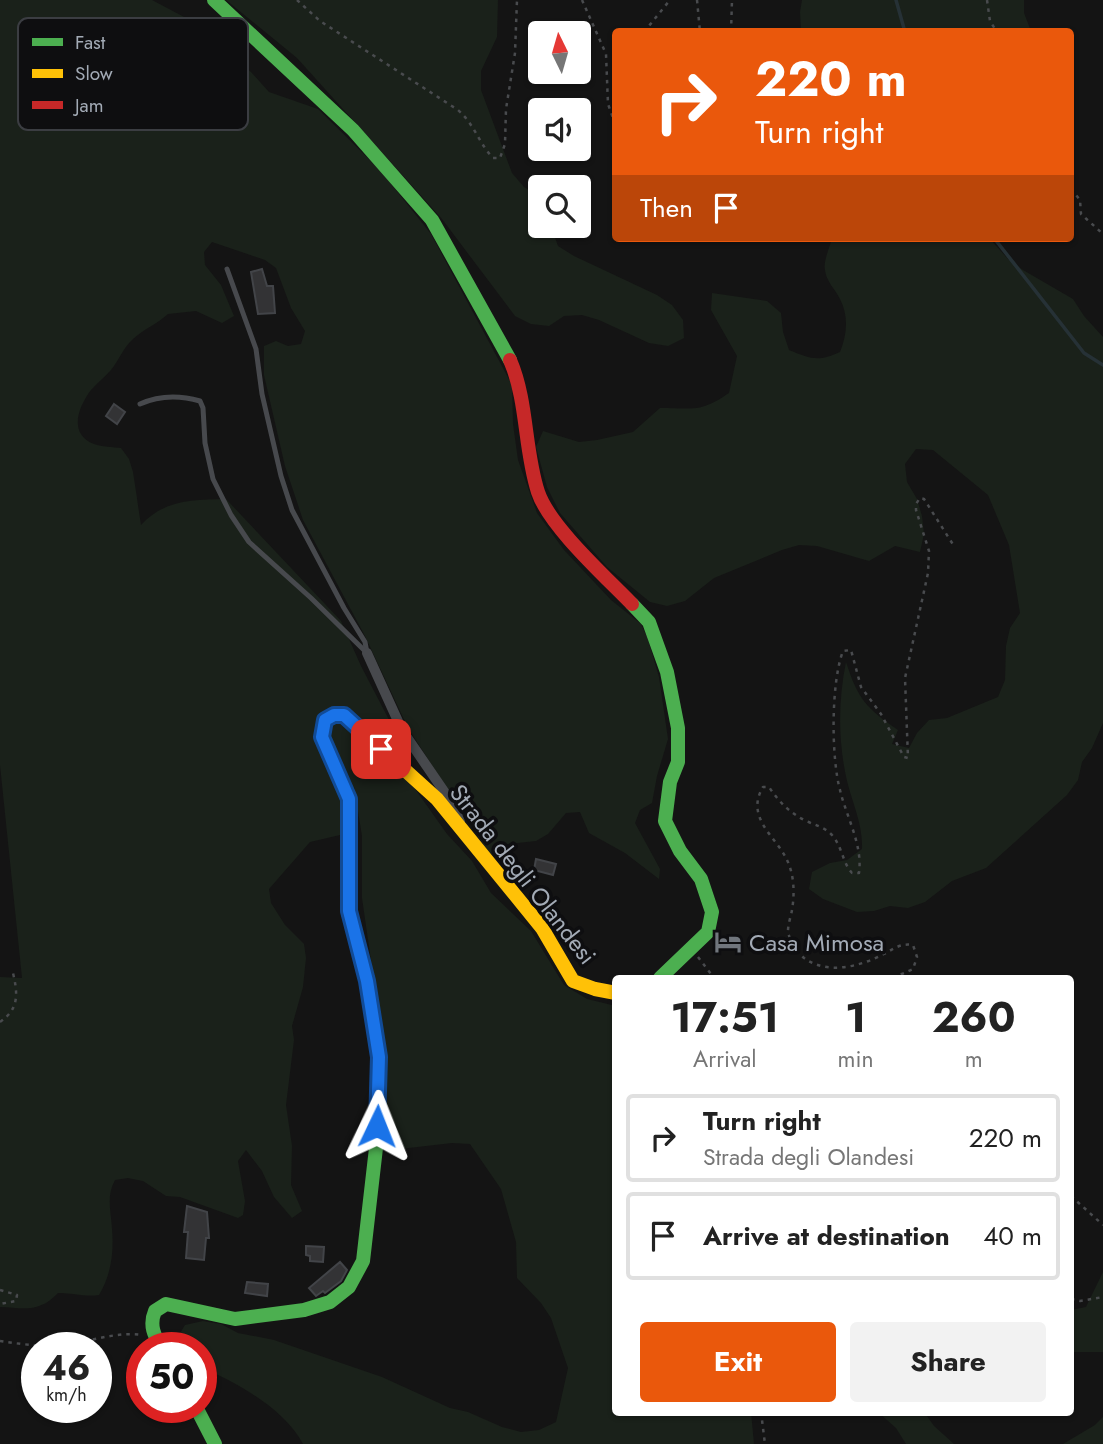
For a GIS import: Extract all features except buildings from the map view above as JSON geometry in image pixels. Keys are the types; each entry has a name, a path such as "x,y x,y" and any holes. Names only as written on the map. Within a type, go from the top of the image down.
{"main road":[{"path":"214,0 233,18"},
{"path":"248,32 353,130 432,220 502,343 519,381 532,470 540,496 562,531 649,622 667,672 678,728 678,762 670,782 665,821 680,851 701,879 712,912 708,932 663,975"},
{"name":"Strada degli Olandesi","path":"156,1332 152,1316 158,1307 166,1304 235,1319 304,1310 330,1302 349,1287 363,1261 376,1148 379,1057 367,981 349,911 349,799 322,737 325,720 334,715 344,715 437,799 542,928 573,981 612,992"},
{"path":"204,1423 215,1444"}],"street":[{"path":"367,653 402,730 452,803 465,835"}],"lane":[{"path":"227,269 256,349 262,394 281,476 292,510 365,642 367,653"},
{"path":"140,404 153,398 181,396 200,401 213,479 230,515 249,542 312,598 367,653"}],"path":[{"path":"297,0 320,21 457,110 470,121 493,158 499,158 505,144 506,109 515,53 517,0"},
{"path":"582,0 606,54 608,104 612,118"},
{"path":"647,28 670,0"},
{"path":"697,0 700,28"},
{"path":"731,28 732,0"},
{"path":"987,0 990,21 994,28"},
{"path":"1074,193 1080,200 1081,214 1103,234"},
{"path":"901,975 914,970 917,957 913,945 903,943 881,956 855,965 835,968 815,966 797,953 788,932 793,902 792,870 783,852 764,830 759,793 763,787 769,787 777,800 789,810 834,836 846,866 852,873 859,873 851,820 839,789 834,690 839,663 844,651 851,650 861,687 881,714 901,753 908,758 905,677 928,573 929,551 916,510 920,498 924,499 954,546"},
{"path":"692,948 712,975"},
{"path":"0,1022 9,1015 16,1003 17,990 13,973"},
{"path":"1074,1199 1103,1225"},
{"path":"0,1290 17,1295 16,1301 0,1304"},
{"path":"1074,1300 1103,1297"},
{"path":"0,1341 62,1345 126,1334"},
{"path":"762,1416 765,1444"}],"shaded area":[{"path":"0,0 152,0 186,18 18,18 18,130 248,130 248,70 269,92 318,109 380,170 431,234 512,385 513,424 518,460 537,513 564,550 611,600 641,624 648,639 659,677 668,739 652,803 640,810 635,823 660,869 659,879 625,853 589,833 580,812 566,813 548,834 536,841 499,845 500,863 485,847 408,728 365,636 303,520 285,466 264,375 264,346 276,341 288,346 301,344 305,331 291,308 276,268 265,260 212,242 204,252 205,265 221,285 234,316 222,323 196,311 168,314 137,335 82,404 78,427 86,440 94,444 121,448 129,459 141,525 150,516 170,506 191,501 226,499 341,621 411,762 357,730 408,779 447,834 472,861 491,893 531,931 564,985 587,999 612,1005 612,1416 751,1416 754,1444 303,1444 295,1431 272,1408 217,1375 217,1332 181,1332 185,1325 203,1321 221,1324 238,1333 274,1340 382,1377 450,1408 521,1432 539,1430 556,1422 568,1368 551,1318 517,1278 516,1242 501,1189 470,1144 452,1143 400,1149 385,1139 387,1071 362,898 362,836 354,787 340,835 310,842 269,889 271,903 285,925 304,944 306,958 303,987 292,1026 294,1040 286,1105 292,1146 291,1185 302,1211 292,1218 274,1197 262,1171 246,1150 238,1161 245,1201 243,1215 238,1218 180,1197 166,1196 143,1181 128,1178 115,1180 110,1198 112,1255 109,1272 99,1295 58,1293 38,1306 0,1307 0,977 22,978 0,765"},
{"path":"226,0 498,0 497,37 481,71 481,90 512,173 528,189 528,238 555,238 558,246 574,256 657,295 672,305 683,320 684,338 668,346 649,343 582,315 564,316 549,326 531,324 515,316 442,219 297,58"},
{"path":"802,0 1024,0 1024,13 1030,28 801,28"},
{"path":"831,242 993,242 1023,270 1073,299 1103,337 1103,723 1092,748 1082,762 1078,780 1067,795 986,868 952,881 925,902 908,908 890,906 857,912 823,899 809,889 812,872 830,863 847,860 862,849 859,823 844,766 841,736 840,707 846,662 864,702 898,730 892,744 909,748 917,733 929,720 947,718 998,697 1005,680 1006,646 1010,628 1020,613 1009,545 988,495 933,450 916,449 905,464 907,482 917,499 922,516 924,534 920,552 895,546 869,561 817,546 799,545 714,578 685,601 667,606 650,602 607,567 560,513 547,487 536,447 543,431 579,442 597,440 633,432 660,408 703,407 729,393 737,356 711,310 712,293 767,301 781,313 789,350 814,358 840,352 845,332 845,312 827,278 826,258"},
{"path":"1103,1272 1103,1352 1074,1352 1074,1309 1086,1307"},
{"path":"882,1416 927,1416 954,1444 906,1444 896,1428"},
{"path":"1103,1417 1103,1444 1063,1444 1095,1425"}],"waterway":[{"path":"896,0 904,28"},
{"path":"997,242 1084,353 1103,365"}],"traffic: fast":[{"path":"214,0 233,18"},
{"path":"248,32 353,130 432,220 510,360"},
{"path":"632,604 649,622 667,672 678,728 678,762 670,782 665,821 680,851 701,879 712,912 708,932 663,975"},
{"path":"154,1332 152,1321 155,1311 166,1304 235,1319 304,1310 330,1302 349,1287 363,1261 376,1148 379,1057 367,981 349,911 349,799 322,737 325,720 334,715 344,715 395,761"},
{"path":"204,1423 215,1444"}],"traffic: slow":[{"path":"395,761 437,799 542,928 573,981 612,992"}],"traffic: jam":[{"path":"510,360 520,392 530,459 544,506 566,536 632,604"}],"place":[{"name":"Casa Mimosa","path":"728,942"}],"route":[{"path":"377,1126 379,1057 367,981 349,911 349,799 322,737 325,720 334,715 344,715 381,749"}]}
